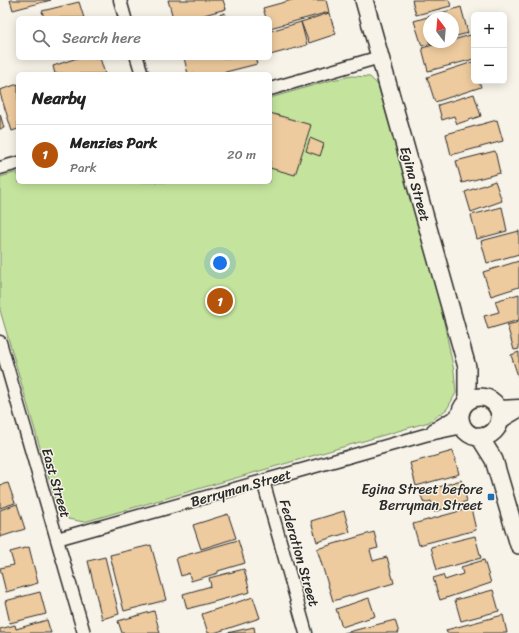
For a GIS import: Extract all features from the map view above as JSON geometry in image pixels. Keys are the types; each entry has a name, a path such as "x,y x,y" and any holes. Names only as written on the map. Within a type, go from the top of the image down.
{"street":[{"path":"120,0 125,16"},
{"name":"Egina Street","path":"364,0 467,367 495,414"},
{"path":"272,88 380,57"},
{"path":"138,60 141,72"},
{"path":"0,168 16,164"},
{"name":"East Street","path":"0,342 84,633"},
{"name":"Egina Street","path":"464,414 467,367"},
{"name":"Berryman Street","path":"57,539 264,482 425,435 464,414 477,397 483,397 495,414 491,433 485,436 479,436"},
{"name":"Berryman Street","path":"495,414 519,406"},
{"name":"Berryman Street","path":"495,414 519,411"},
{"path":"464,414 467,432 479,436 494,460 519,545"},
{"path":"494,460 495,414"},
{"name":"Federation Street","path":"264,482 306,633"}],"green space":[{"path":"352,76 370,77 378,85 438,293 454,371 456,393 447,409 429,422 84,522 68,519 57,506 0,310 0,177 16,173 16,184 272,184 272,97 332,80"}],"building":[{"path":"10,0 51,0 13,10"},
{"path":"168,0 223,0 226,9 200,16 172,16"},
{"path":"292,0 326,0 329,12 272,27 272,16 265,16 263,8"},
{"path":"412,0 449,0 451,6 416,15"},
{"path":"79,2 83,16 43,16 42,11"},
{"path":"461,7 468,33 459,35 459,12 444,12"},
{"path":"225,13 226,16 215,16"},
{"path":"329,13 336,34 309,43 301,22"},
{"path":"423,18 423,46 422,46 414,21"},
{"path":"301,22 307,45 272,54 272,30"},
{"path":"471,35 471,60 428,71 422,48 459,48 459,38"},
{"path":"71,60 101,60 104,72 54,72 53,66"},
{"path":"184,60 256,60 257,64 226,72 188,72"},
{"path":"471,63 471,84 480,84 481,87 435,102 427,77"},
{"path":"16,85 16,130 12,131 0,90"},
{"path":"474,94 481,116 457,124 454,116 442,120 438,105"},
{"path":"0,114 4,128 0,129"},
{"path":"272,114 311,125 295,175 272,169"},
{"path":"497,120 503,141 451,155 446,134"},
{"path":"310,138 324,144 320,156 306,151"},
{"path":"495,151 500,173 462,183 456,161"},
{"path":"495,181 502,201 471,212 465,192"},
{"path":"502,207 507,231 477,239 471,215"},
{"path":"519,231 519,254 487,263 481,241"},
{"path":"519,261 519,287 491,296 483,272"},
{"path":"519,294 519,320 488,329 484,316 499,312 495,301"},
{"path":"519,322 519,349 514,350 507,325"},
{"path":"519,352 519,379 511,355"},
{"path":"453,451 459,474 416,486 410,463"},
{"path":"461,480 467,501 434,512 431,501 424,503 420,493"},
{"path":"8,483 15,503 0,508 0,485"},
{"path":"17,504 25,529 0,537 0,510"},
{"path":"471,508 476,530 419,545 413,524"},
{"path":"344,511 350,532 317,542 311,521"},
{"path":"228,514 236,538 201,549 193,525"},
{"path":"374,532 378,548 370,550 373,561 387,557 394,583 333,601 317,549"},
{"path":"475,536 481,558 437,570 431,547"},
{"path":"238,540 245,563 191,581 189,573 181,576 176,558"},
{"path":"151,545 166,600 124,611 110,555"},
{"path":"29,547 38,583 6,592 0,568 14,565 10,552"},
{"path":"105,557 119,614 102,619 88,561"},
{"path":"484,560 491,583 440,600 433,578 443,575 445,580 463,574 461,567"},
{"path":"244,569 250,592 187,609 183,594 211,586 209,578"},
{"path":"493,590 499,611 461,621 455,600"},
{"path":"40,592 46,614 10,623 5,601"},
{"path":"253,597 260,618 214,633 208,633 202,614"},
{"path":"369,598 375,616 342,627 336,609"},
{"path":"154,611 160,633 122,633 118,621"},
{"path":"503,615 507,633 447,633 446,630"},
{"path":"47,620 51,633 0,633 0,629 15,625 16,629"},
{"path":"395,620 399,633 344,633"},
{"path":"254,627 255,633 227,633"}],"place":[{"name":"Menzies Park","path":"220,301"},
{"name":"Egina Street before Berryman Street","path":"491,497"}]}
